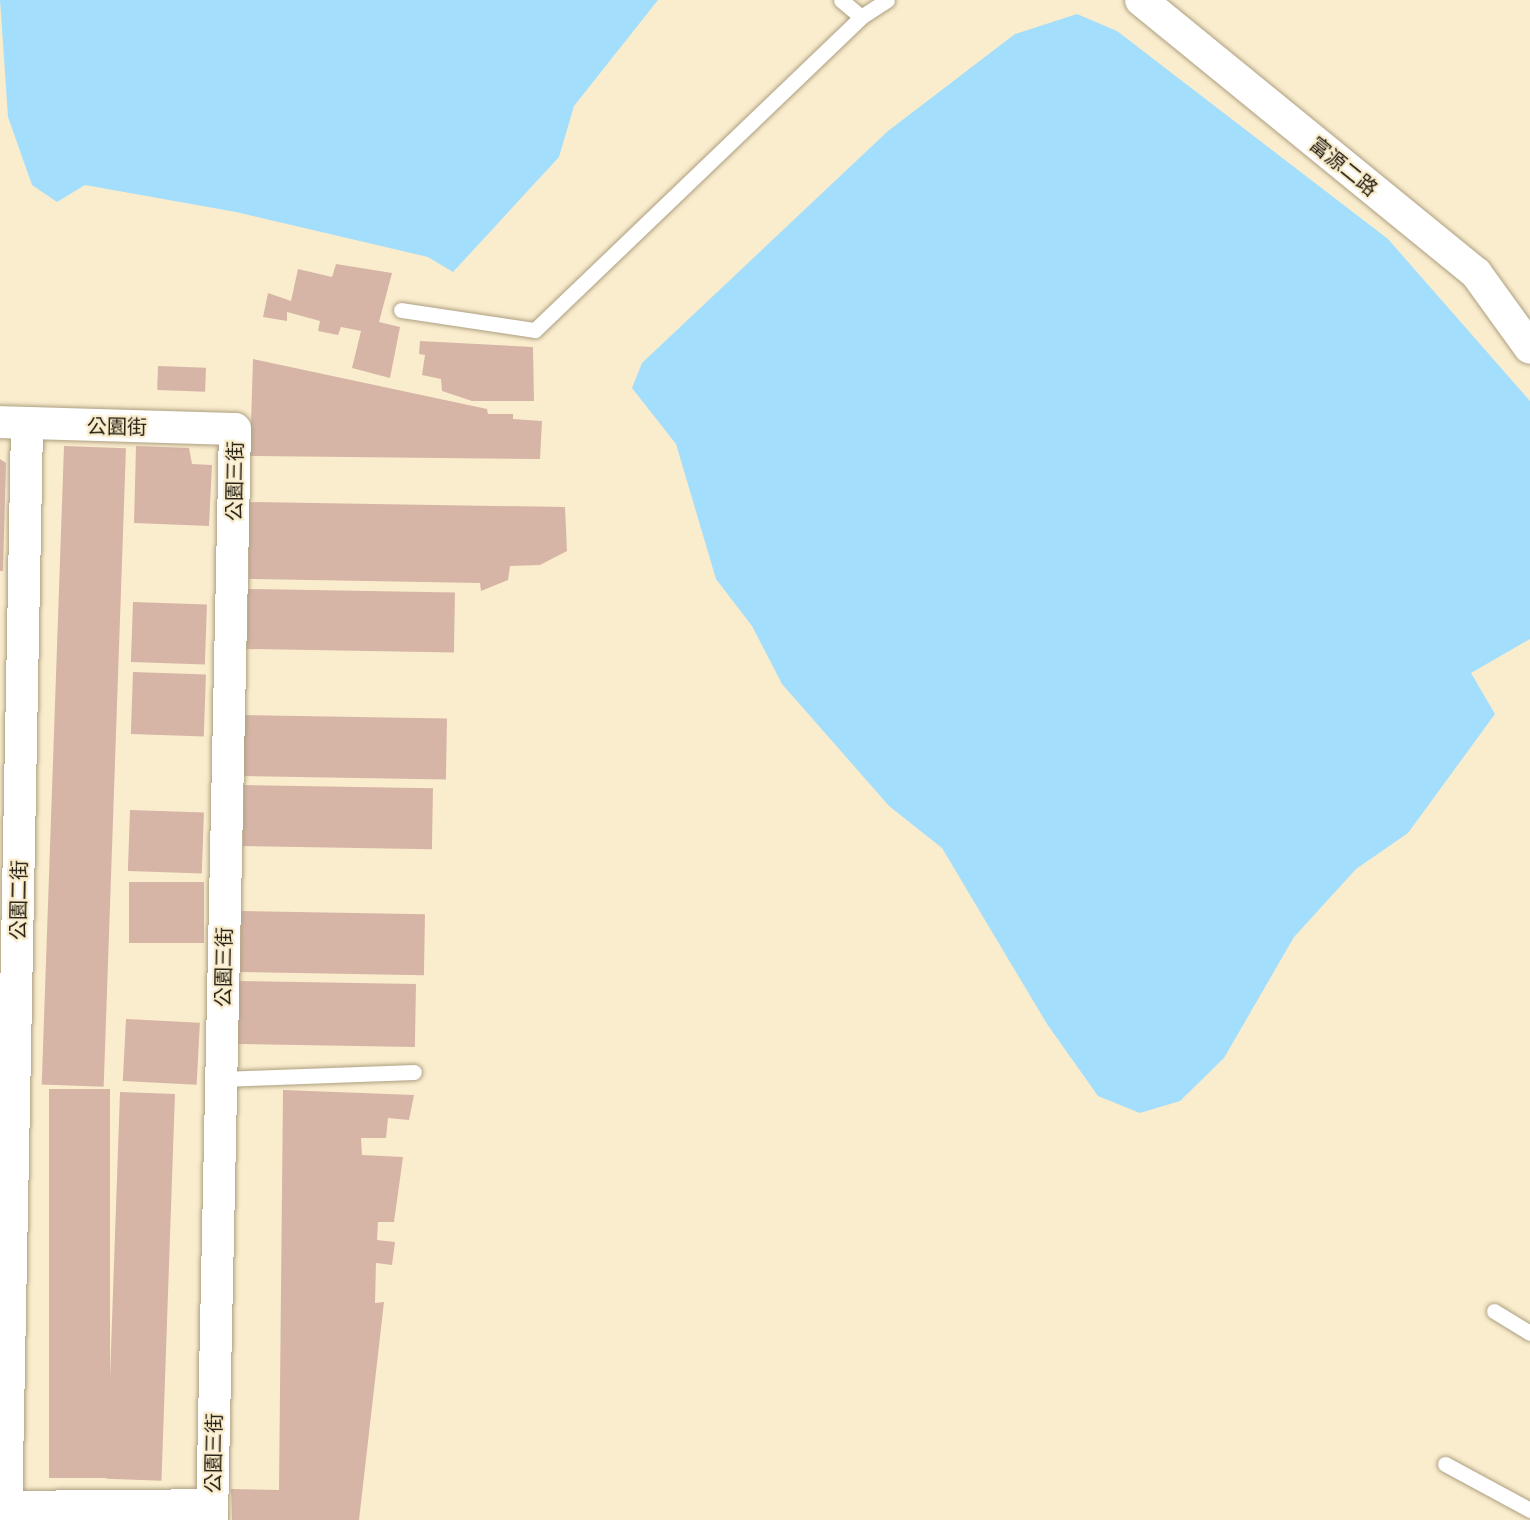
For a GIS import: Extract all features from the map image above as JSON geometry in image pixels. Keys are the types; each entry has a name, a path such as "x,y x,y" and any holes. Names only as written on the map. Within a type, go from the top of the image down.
{"street":[{"name":"富源二路","path":"1142,0 1476,273 1530,348"},
{"name":"公園街","path":"14,423 235,429"},
{"name":"公園二街","path":"4,1512 14,423"},
{"name":"公園三街","path":"212,1512 235,429"},
{"path":"4,1512 212,1512"}],"lane":[{"path":"841,0 861,17"},
{"path":"401,310 536,330 861,17 887,0"},
{"path":"221,1079 414,1072"},
{"path":"1494,1311 1530,1333"},
{"path":"1445,1464 1530,1510"}],"water":[{"path":"0,0 658,0 574,106 559,157 453,272 428,257 236,212 85,185 57,202 32,185 8,117"},
{"path":"1077,14 1117,31 1388,239 1530,401 1530,639 1471,673 1495,714 1408,833 1356,869 1294,937 1224,1058 1180,1101 1140,1113 1098,1096 1047,1024 942,848 889,806 782,684 752,626 716,579 676,444 632,388 642,363 888,131 1015,34"}],"building":[{"path":"336,264 392,273 379,322 400,327 390,378 352,368 361,331 341,327 338,335 318,331 320,321 287,312 287,321 263,317 268,293 291,301 298,269 332,277"},
{"path":"420,341 533,347 534,401 472,401 442,391 441,379 422,375 425,355 419,354"},
{"path":"253,359 487,409 488,414 513,414 513,419 542,421 540,459 250,456"},
{"path":"158,366 206,368 205,392 157,390"},
{"path":"64,446 126,448 104,1087 42,1085"},
{"path":"136,446 189,448 192,464 212,465 209,526 134,523"},
{"path":"0,459 6,463 3,571 0,571"},
{"path":"248,502 565,507 567,551 540,565 510,566 508,580 481,591 480,583 249,579"},
{"path":"248,589 455,593 454,653 247,649"},
{"path":"133,602 207,605 205,665 131,662"},
{"path":"133,672 206,675 204,737 131,734"},
{"path":"244,715 447,719 446,780 243,776"},
{"path":"244,785 433,788 432,849 243,846"},
{"path":"130,810 204,813 202,874 128,871"},
{"path":"129,882 204,882 204,943 129,943"},
{"path":"241,911 425,914 424,975 240,972"},
{"path":"239,981 416,984 415,1047 238,1044"},
{"path":"126,1019 200,1023 197,1085 123,1081"},
{"path":"49,1089 110,1089 110,1478 49,1478"},
{"path":"283,1090 414,1095 409,1120 388,1118 386,1138 361,1138 362,1155 403,1157 394,1222 378,1222 377,1240 395,1242 392,1265 376,1263 375,1303 384,1302 359,1520 232,1520 231,1489 279,1490"},
{"path":"120,1092 175,1094 161,1481 106,1479"}]}
